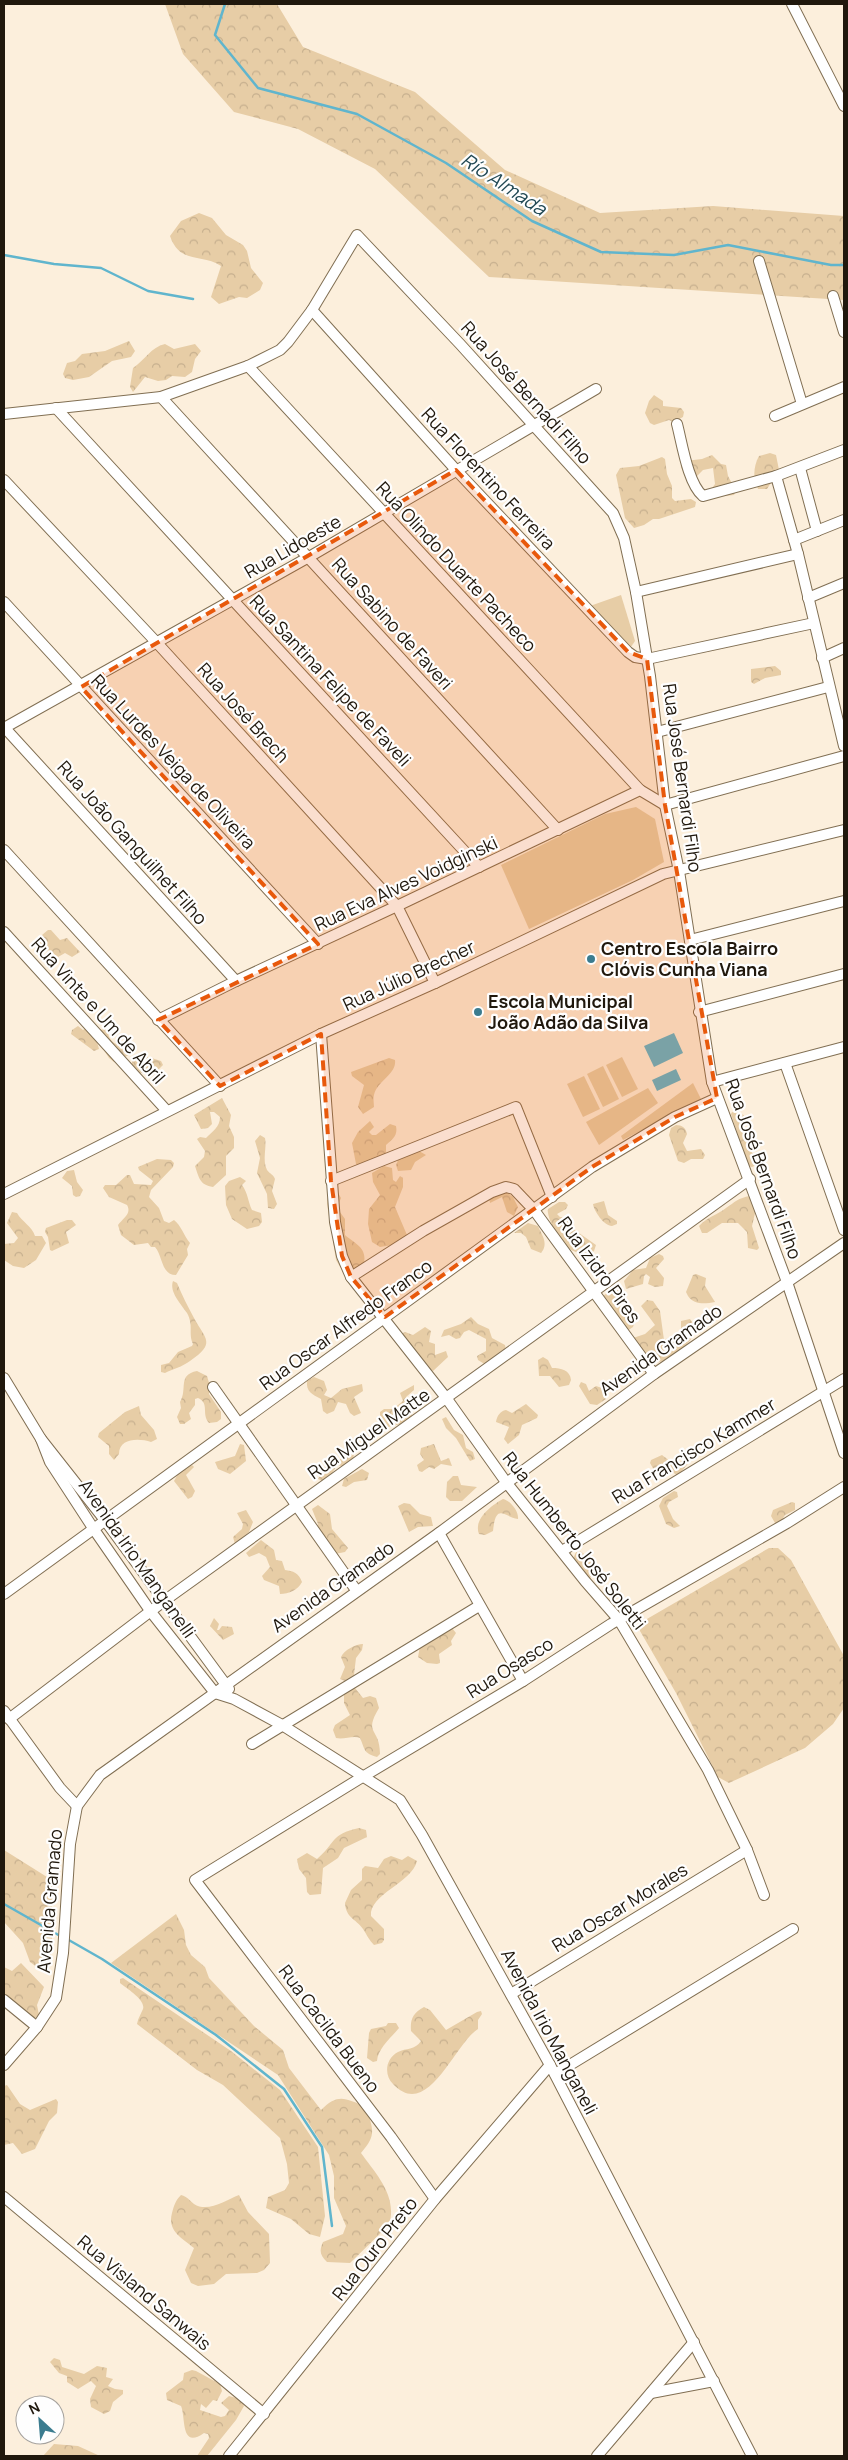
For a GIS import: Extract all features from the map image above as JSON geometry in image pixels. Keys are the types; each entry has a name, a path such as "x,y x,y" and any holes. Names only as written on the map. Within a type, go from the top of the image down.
{"street":[{"path":"792,4 844,106"},
{"name":"Rua José Bernadi Filho","path":"312,310 357,235 535,426 613,513 624,538 636,592"},
{"path":"759,261 802,404"},
{"path":"833,296 844,332"},
{"path":"4,414 160,397 248,366 280,350 312,310"},
{"name":"Rua Florentino Ferreira","path":"312,310 456,470 628,652 647,659"},
{"name":"Rua Olindo Duarte Pacheco","path":"248,366 640,790"},
{"path":"775,416 844,387"},
{"name":"Rua Lidoeste","path":"4,728 81,687 309,558 596,389"},
{"name":"Rua Sabino de Faveri","path":"160,397 558,830"},
{"name":"Rua Santina Felipe de Faveli","path":"56,408 479,867"},
{"path":"676,424 690,474 698,492 703,496 776,476 844,450"},
{"path":"800,468 817,531"},
{"path":"776,476 798,554 828,687 840,707 844,746"},
{"name":"Rua José Brech","path":"4,480 158,644 397,906 435,983"},
{"path":"794,540 844,520"},
{"path":"636,592 798,554"},
{"path":"808,598 844,583"},
{"name":"Rua José Bernardi Filho","path":"636,592 657,732 665,804 679,871 712,1082 750,1179 787,1282 844,1453"},
{"name":"Rua Lurdes Veiga de Oliveira","path":"4,602 318,944"},
{"path":"647,659 814,623"},
{"path":"822,658 844,648"},
{"path":"657,732 828,687"},
{"name":"Rua João Ganguilhet Filho","path":"4,728 236,981"},
{"path":"640,790 665,804 844,756"},
{"name":"Rua Eva Alves Voidginski","path":"158,1020 236,981 318,944 640,790"},
{"name":"Rua Júlio Brecher","path":"4,1194 321,1034 435,983 663,874 844,830"},
{"path":"4,850 220,1086"},
{"path":"690,940 844,901"},
{"name":"Rua Vinte e Um de Abril","path":"4,932 168,1111"},
{"path":"700,1012 844,974"},
{"name":"Rua Humberto José Soletti","path":"321,1034 335,1222 342,1256 352,1276 447,1399 506,1482 585,1581 619,1620 708,1770 747,1850 764,1895"},
{"path":"712,1082 844,1047"},
{"path":"785,1063 844,1230"},
{"name":"Rua Oscar Alfredo Franco","path":"4,1594 104,1519 552,1196 634,1140 675,1117 717,1098"},
{"path":"331,1181 516,1107 552,1196"},
{"name":"Rua Miguel Matte","path":"7,1715 596,1292 750,1179"},
{"name":"Rua Izidro Pires","path":"352,1276 423,1231 492,1192 506,1187 514,1189 534,1210 596,1292 654,1374"},
{"name":"Avenida Gramado","path":"4,2065 37,2027 56,1998 63,1946 70,1844 77,1806 100,1775 654,1374 844,1243"},
{"name":"Avenida Irio Manganelli","path":"4,1378 7,1391 41,1439 104,1519 226,1684"},
{"name":"Rua Francisco Kammer","path":"562,1551 844,1379"},
{"path":"213,1387 237,1424 356,1590"},
{"name":"Avenida Irio Manganelli","path":"41,1439 50,1462 93,1528 152,1612 215,1693"},
{"name":"Rua Osasco","path":"195,1880 523,1681 619,1620 787,1523 844,1487"},
{"path":"438,1532 523,1681"},
{"path":"252,1744 479,1606"},
{"path":"226,1684 234,1699"},
{"name":"Avenida Irio Manganeli","path":"215,1693 234,1699 282,1725 400,1800 422,1835 553,2069 752,2456"},
{"path":"7,1715 60,1788 77,1806"},
{"name":"Rua Oscar Morales","path":"510,1994 747,1850"},
{"name":"Rua Cacilda Bueno","path":"195,1880 390,2136 435,2199"},
{"name":"Rua Ouro Preto","path":"229,2456 435,2199 553,2069 794,1929"},
{"path":"4,2000 37,2027"},
{"name":"Rua Visland Sanwais","path":"4,2197 264,2414"},
{"path":"597,2456 694,2342"},
{"path":"651,2393 714,2381"}],"highlighted area":[{"path":"456,470 628,652 647,659 665,805 717,1098 675,1117 592,1167 385,1317 351,1277 342,1256 331,1181 321,1034 220,1086 158,1020 318,944 81,687"}],"green space":[{"path":"165,4 277,4 303,47 415,92 505,170 600,213 713,206 844,216 844,300 489,277 375,169 298,129 234,112 183,54"},
{"path":"199,213 212,218 226,235 243,245 247,251 251,268 263,283 260,290 247,298 239,297 219,304 211,297 221,266 214,262 186,255 174,245 170,236 181,221"},
{"path":"129,341 135,351 131,357 112,361 89,377 73,380 65,378 63,374 67,363 75,361 82,354 105,351"},
{"path":"165,344 174,349 195,344 201,351 195,359 192,372 185,377 172,376 166,380 158,381 145,377 133,392 130,387 133,368 152,351"},
{"path":"654,395 663,401 663,406 681,408 684,412 683,417 673,422 669,420 654,425 650,423 645,413 649,401"},
{"path":"770,453 776,455 779,470 767,489 758,489 755,481 756,464 759,456"},
{"path":"712,455 721,464 726,465 728,476 736,491 734,495 716,497 710,491 715,484 713,468 703,470 696,477 686,477 681,467 685,461 702,459"},
{"path":"662,457 665,459 667,474 672,486 672,498 675,501 691,499 696,502 695,507 659,519 653,519 644,525 634,528 625,518 616,475 620,468 639,466"},
{"path":"621,595 635,641 631,647 618,639 590,606"},
{"path":"775,666 781,671 781,675 765,678 754,684 751,682 751,669"},
{"path":"636,807 655,819 664,862 633,880 529,929 501,865 605,814"},
{"path":"48,930 51,930 60,940 67,938 80,952 72,957 65,953 58,957 49,950 45,952 36,944 36,940"},
{"path":"78,1026 83,1030 88,1027 98,1030 107,1029 111,1040 126,1047 129,1055 114,1062 109,1058 96,1038 99,1049 94,1051 71,1034 72,1030"},
{"path":"142,1055 161,1061 163,1065 156,1072 138,1073 131,1067 131,1064 134,1059"},
{"path":"622,1057 638,1089 622,1097 606,1065"},
{"path":"389,1058 395,1060 395,1065 376,1090 374,1107 363,1114 358,1107 364,1085 352,1076 351,1072"},
{"path":"603,1066 619,1099 603,1107 587,1074"},
{"path":"584,1076 600,1109 583,1117 567,1084"},
{"path":"693,1083 701,1099 623,1140 621,1136"},
{"path":"648,1088 658,1103 599,1145 586,1122"},
{"path":"222,1098 231,1115 229,1126 234,1137 234,1148 226,1156 226,1175 213,1187 203,1183 196,1170 195,1166 204,1157 205,1151 197,1139 200,1137 206,1138 219,1124 220,1117 214,1112 210,1112 212,1124 208,1128 201,1129 194,1115"},
{"path":"732,1112 744,1115 741,1122 750,1149 759,1164 752,1167 748,1166 731,1114"},
{"path":"370,1121 374,1127 369,1132 372,1135 376,1135 390,1124 396,1126 396,1134 386,1145 386,1156 360,1167 356,1164 352,1143 358,1132"},
{"path":"676,1125 683,1127 687,1134 683,1143 687,1151 701,1149 705,1155 703,1159 691,1159 684,1163 678,1161 669,1135 671,1128"},
{"path":"260,1135 265,1138 267,1170 275,1179 272,1191 277,1204 274,1209 268,1208 267,1194 257,1173 260,1158 255,1141"},
{"path":"419,1151 426,1155 415,1162 411,1170 398,1171 396,1165 399,1158"},
{"path":"157,1159 171,1160 174,1163 173,1167 151,1190 149,1197 159,1208 164,1221 169,1223 174,1220 190,1243 187,1249 188,1255 176,1275 171,1274 165,1269 155,1247 151,1247 148,1243 134,1245 121,1235 118,1225 128,1213 127,1205 109,1197 103,1188 105,1185 116,1185 127,1175 130,1175 134,1184 151,1185 153,1181 139,1170 138,1167"},
{"path":"384,1166 392,1168 393,1180 396,1182 400,1176 403,1178 403,1187 395,1207 407,1235 393,1245 380,1247 372,1242 368,1224 369,1209 380,1195 373,1182 372,1173"},
{"path":"74,1170 77,1182 83,1190 80,1196 76,1197 73,1195 72,1186 62,1178 67,1171"},
{"path":"240,1177 246,1181 242,1185 252,1210 261,1213 262,1222 259,1226 247,1229 232,1219 226,1205 225,1186 229,1181"},
{"path":"337,1191 341,1198 337,1208 345,1219 345,1235 359,1246 364,1253 364,1263 348,1274 343,1272 336,1260 327,1204 328,1194"},
{"path":"505,1191 513,1197 518,1207 514,1216 507,1212 502,1197 490,1203 489,1198"},
{"path":"750,1196 756,1209 752,1226 759,1248 757,1250 748,1248 747,1232 738,1223 722,1223 707,1233 702,1233 699,1226 705,1220 737,1200"},
{"path":"604,1201 608,1215 617,1221 617,1224 612,1226 606,1224 595,1210 593,1204"},
{"path":"559,1202 565,1202 568,1205 566,1209 557,1214 560,1217 565,1217 572,1228 596,1245 594,1251 587,1256 568,1248 554,1229 549,1218 548,1209"},
{"path":"12,1212 17,1213 32,1229 35,1236 42,1236 46,1243 36,1260 24,1268 13,1266 4,1260 4,1244 14,1243 18,1238 7,1223"},
{"path":"72,1220 76,1225 66,1232 69,1243 52,1251 50,1250 48,1237 45,1232 46,1228"},
{"path":"528,1223 538,1226 543,1236 545,1243 541,1253 531,1249 526,1237 521,1233 514,1233"},
{"path":"659,1254 664,1259 656,1268 664,1278 663,1286 655,1287 648,1284 650,1277 646,1274 643,1284 626,1289 624,1281 633,1270 646,1268 650,1258"},
{"path":"696,1274 706,1278 705,1286 715,1302 704,1303 690,1299 686,1292 693,1275"},
{"path":"173,1281 177,1283 205,1337 206,1345 198,1355 184,1365 165,1373 161,1372 161,1365 169,1363 178,1352 193,1344 189,1318 174,1294"},
{"path":"611,1290 619,1290 621,1311 631,1316 635,1321 633,1327 627,1331 603,1296"},
{"path":"647,1300 653,1301 660,1311 664,1340 681,1332 681,1321 690,1319 697,1329 685,1347 673,1356 660,1362 653,1363 641,1351 633,1338 645,1334 655,1325 641,1306"},
{"path":"471,1317 478,1324 489,1329 492,1338 505,1345 506,1351 486,1365 478,1360 477,1356 486,1351 486,1339 469,1330 456,1339 449,1335 441,1337 444,1330 461,1324"},
{"path":"425,1327 431,1331 429,1342 435,1344 435,1355 446,1351 448,1357 433,1371 424,1366 424,1361 404,1339 403,1333 413,1335"},
{"path":"543,1357 548,1360 552,1368 562,1369 569,1374 571,1380 569,1385 559,1387 550,1376 539,1376 538,1360"},
{"path":"197,1371 207,1376 210,1386 209,1394 221,1412 221,1419 217,1422 209,1423 204,1403 198,1398 195,1399 195,1405 189,1413 191,1419 184,1424 180,1424 177,1417 181,1408 180,1402 185,1379 191,1373"},
{"path":"314,1377 324,1381 327,1390 324,1395 331,1398 342,1389 362,1384 363,1391 354,1397 361,1413 354,1416 350,1413 346,1404 338,1402 334,1411 327,1414 323,1411 321,1399 312,1394 308,1388 307,1381"},
{"path":"581,1382 586,1384 589,1391 596,1386 605,1389 607,1392 606,1399 597,1405 590,1404 579,1386"},
{"path":"414,1385 414,1390 406,1397 406,1405 413,1416 405,1423 384,1428 380,1422 380,1412 384,1409 393,1409 403,1401 400,1393"},
{"path":"526,1404 538,1415 537,1418 522,1425 519,1435 508,1444 504,1439 509,1427 496,1422 497,1418 500,1413 506,1410 512,1413"},
{"path":"139,1406 141,1415 154,1430 157,1439 151,1442 130,1440 122,1445 119,1454 114,1460 109,1454 109,1446 98,1437 99,1433 125,1412"},
{"path":"446,1417 454,1430 463,1435 466,1448 473,1452 475,1459 470,1461 456,1438 446,1428 442,1419"},
{"path":"240,1444 244,1445 246,1461 230,1474 218,1469 215,1462 235,1456"},
{"path":"434,1444 441,1461 449,1458 452,1466 441,1464 434,1469 429,1467 422,1472 419,1471 417,1465 424,1460 420,1454 421,1448"},
{"path":"351,1452 354,1454 353,1460 346,1467 337,1465 331,1475 322,1481 318,1479 329,1461 339,1460"},
{"path":"691,1454 694,1456 678,1476 667,1468 654,1470 650,1463 651,1460 662,1455 671,1461 679,1462 682,1461 684,1455"},
{"path":"192,1465 194,1467 186,1475 195,1491 192,1497 188,1499 174,1481 179,1472"},
{"path":"362,1469 369,1473 367,1480 354,1482 346,1487 342,1486 344,1479"},
{"path":"453,1476 458,1476 461,1485 477,1487 462,1501 450,1501 446,1497 447,1482"},
{"path":"674,1491 677,1492 678,1497 669,1502 667,1506 673,1519 680,1526 674,1528 666,1524 659,1506 663,1498"},
{"path":"503,1499 514,1507 518,1519 501,1513 496,1517 493,1531 485,1535 479,1534 478,1528 481,1518 489,1509"},
{"path":"792,1502 795,1503 795,1510 785,1515 780,1523 775,1523 771,1516 773,1510"},
{"path":"404,1503 410,1504 420,1514 431,1517 433,1526 418,1527 409,1532 398,1506"},
{"path":"318,1505 330,1514 332,1529 348,1548 345,1552 335,1554 317,1530 318,1524 312,1509"},
{"path":"246,1510 253,1522 249,1532 235,1544 233,1537 242,1529 243,1524 237,1513"},
{"path":"261,1540 274,1550 276,1560 282,1561 285,1570 299,1576 302,1582 296,1589 280,1594 279,1586 264,1580 262,1576 270,1567 266,1557 259,1553 249,1557 246,1553"},
{"path":"769,1548 778,1548 791,1560 844,1656 844,1708 833,1724 805,1748 729,1783 718,1777 676,1693 640,1631 640,1623"},
{"path":"580,1551 587,1556 595,1570 589,1580 573,1559 576,1552"},
{"path":"214,1618 219,1624 217,1630 222,1626 232,1627 234,1634 223,1640 210,1626"},
{"path":"452,1628 456,1633 451,1641 452,1645 439,1654 440,1663 427,1663 418,1657 420,1646"},
{"path":"363,1644 362,1650 356,1658 354,1675 345,1681 340,1679 345,1667 341,1657 350,1648"},
{"path":"350,1688 355,1688 363,1698 370,1696 376,1698 379,1708 374,1717 372,1727 379,1745 380,1754 377,1757 367,1752 360,1738 336,1738 333,1730 335,1725 350,1715 344,1703 344,1695"},
{"path":"359,1828 366,1830 367,1837 344,1848 338,1858 323,1868 321,1894 310,1895 307,1892 306,1878 299,1869 297,1859 307,1853 317,1859 338,1836"},
{"path":"4,1850 47,1877 52,1886 52,1943 50,1960 42,1971 30,1962 23,1943 4,1922"},
{"path":"391,1856 402,1860 408,1856 417,1861 414,1869 383,1895 372,1908 371,1916 384,1929 384,1940 382,1943 374,1945 360,1925 349,1915 345,1903 351,1890 362,1880 362,1869 365,1866 378,1868 384,1859"},
{"path":"176,1914 184,1930 186,1945 191,1955 205,1967 209,1978 254,2026 283,2050 289,2068 321,2110 337,2099 352,2101 366,2107 372,2132 370,2141 361,2153 384,2186 391,2204 391,2214 389,2225 350,2263 327,2262 322,2255 321,2248 323,2242 343,2234 346,2226 334,2198 334,2176 329,2155 278,2075 111,1963"},
{"path":"21,1963 44,1987 37,2005 39,2015 34,2019 4,1995 4,1967 12,1971"},
{"path":"123,1978 231,2051 280,2090 318,2147 325,2216 320,2237 309,2234 291,2219 266,2208 268,2197 285,2190 289,2183 287,2164 280,2138 223,2085 197,2070 137,2024 143,2009 142,2002 120,1983 120,1979"},
{"path":"424,2007 430,2010 446,2030 477,2012 481,2011 482,2014 478,2020 478,2029 469,2037 440,2076 429,2087 418,2093 406,2093 390,2080 387,2067 394,2055 416,2046 421,2041 411,2031 411,2023 415,2014"},
{"path":"388,2023 396,2023 399,2028 382,2047 377,2061 373,2062 367,2058 369,2033 371,2029 386,2026"},
{"path":"7,2085 20,2104 30,2110 56,2099 58,2102 57,2113 49,2121 35,2149 22,2154 13,2143 4,2145 4,2086"},
{"path":"181,2195 194,2204 205,2207 217,2205 239,2195 248,2212 269,2234 270,2263 264,2270 257,2273 226,2274 214,2284 198,2286 191,2283 185,2270 194,2248 177,2234 171,2219 177,2199"},
{"path":"54,2358 60,2360 62,2367 84,2374 97,2366 107,2368 106,2377 113,2379 108,2386 123,2390 123,2394 113,2402 110,2411 104,2414 91,2407 90,2399 96,2386 91,2381 78,2389 67,2382 67,2376 59,2373 50,2362"},
{"path":"192,2370 220,2384 222,2391 217,2401 213,2400 206,2408 201,2404 200,2410 221,2417 225,2416 229,2410 221,2403 229,2396 240,2399 244,2406 236,2420 207,2456 197,2456 209,2438 208,2434 204,2433 191,2438 187,2435 181,2406 167,2400 166,2393 183,2380 184,2373"},
{"path":"53,2445 65,2445 78,2446 100,2456 43,2456"}],"water":[{"path":"674,1033 683,1053 654,1067 644,1046"},
{"path":"676,1069 681,1080 657,1091 652,1080"}],"waterway":[{"name":"Río Almada","path":"225,4 215,35 258,88 357,114 446,163 532,221 601,252 674,255 728,245 831,265 844,265"},
{"path":"4,255 54,264 101,268 148,291 193,299"},
{"path":"4,1904 62,1937"},
{"path":"67,1939 102,1959 216,2035 284,2089 322,2147 332,2226"}],"place":[{"name":"Centro Escola Bairro Clóvis Cunha Viana","path":"591,959"},
{"name":"Escola Municipal João Adão da Silva","path":"478,1012"}]}
